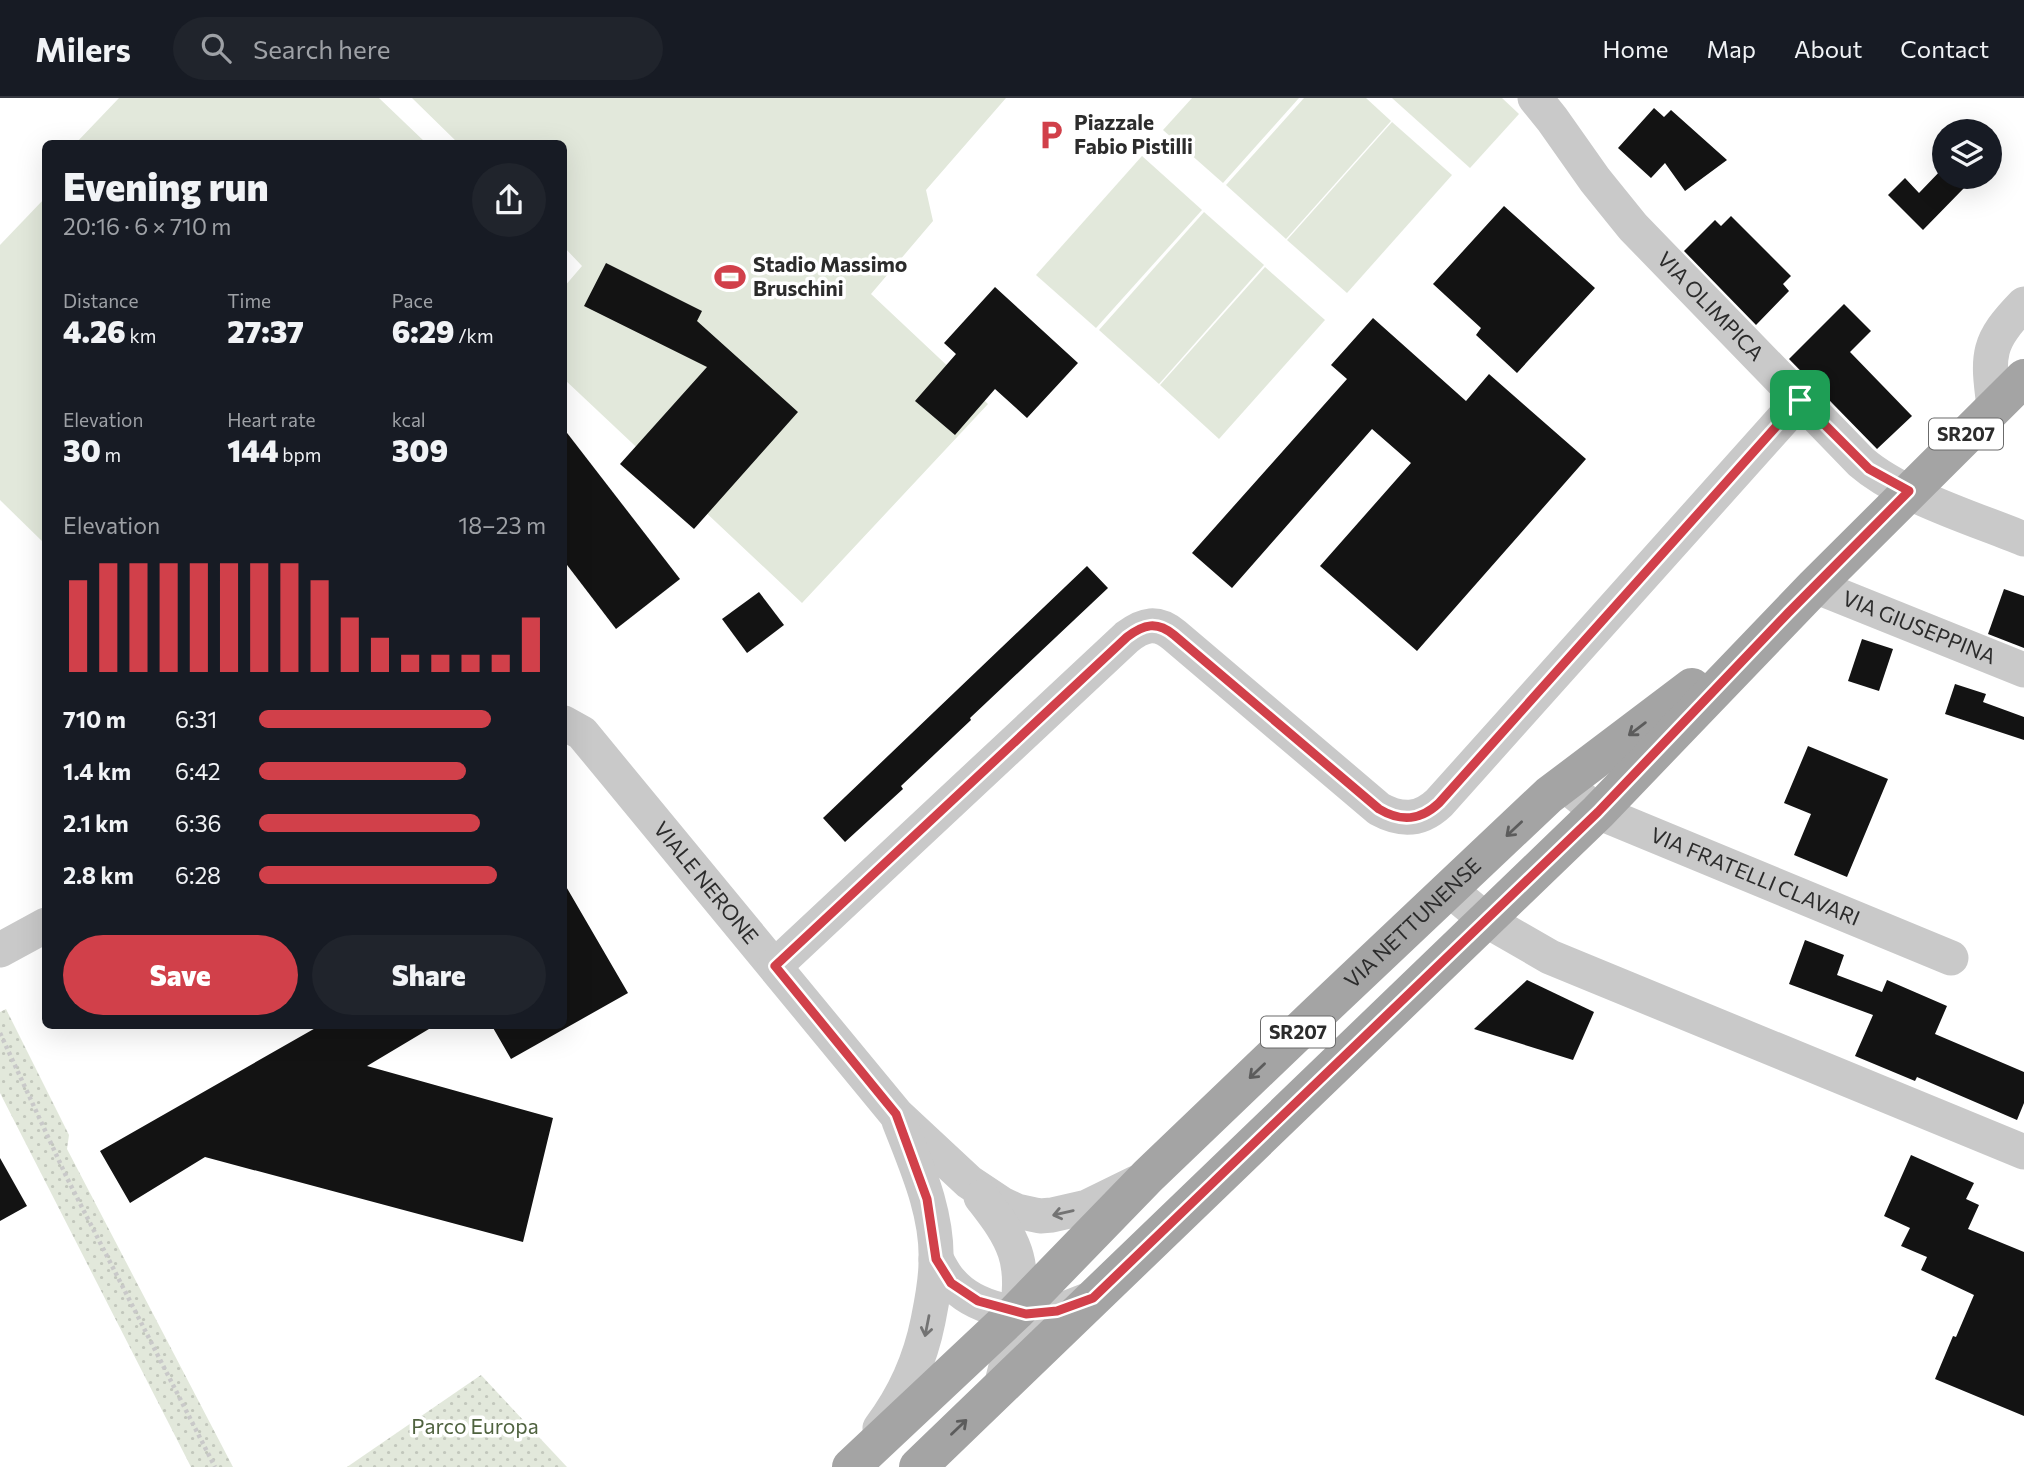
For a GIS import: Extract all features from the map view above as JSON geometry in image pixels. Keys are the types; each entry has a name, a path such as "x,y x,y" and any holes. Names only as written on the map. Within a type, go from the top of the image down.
{"main road":[{"name":"VIA NETTUNENSE","path":"918,1467 1598,812 1788,613 2024,378"},
{"name":"VIA NETTUNENSE","path":"851,1467 1016,1312 1148,1176 1564,784 1788,613"}],"street":[{"name":"VIA OLIMPICA","path":"1535,98 1633,227 1869,469 1909,491 2024,540"},
{"path":"1994,405 1990,366 1992,346 2002,328 2024,304"},
{"path":"775,966 1127,637 1143,626 1152,624 1167,629 1379,809 1398,818 1409,819 1427,813 1439,803 1800,400"},
{"name":"VIA GIUSEPPINA","path":"1815,586 2024,670"},
{"name":"VIALE NERONE","path":"567,725 582,733 896,1114 969,1182 1017,1211 1052,1215 1087,1207 1148,1176"},
{"name":"VIA FRATELLI CLAVARI","path":"1564,784 1598,812 1951,958"},
{"path":"1450,890 1486,920 1550,957 2024,1152"},
{"path":"0,950 42,927"},
{"name":"VIALE NERONE","path":"851,1467 889,1416 916,1367 932,1302 936,1259 927,1199 896,1114"},
{"name":"VIALE NERONE","path":"969,1182 997,1217 1016,1253 1019,1282 1016,1312 1001,1387"},
{"name":"VIALE NERONE","path":"936,1259 944,1273 960,1290 978,1301 1016,1312 1036,1314 1057,1311 1093,1298"}],"path":[{"path":"0,1033 67,1178 215,1467"}],"green space":[{"path":"119,98 379,98 423,140 79,140"},
{"name":"Stadio Massimo Bruschini","path":"412,98 1006,98 926,190 933,221 871,294 988,404 802,603 567,382 567,284 582,266 567,250 567,140 455,140"},
{"path":"1192,98 1299,98 1223,183 1163,130"},
{"path":"1304,98 1366,98 1391,121 1286,239 1226,185"},
{"path":"1392,98 1502,98 1519,114 1470,168"},
{"path":"1392,122 1452,175 1347,293 1287,240"},
{"path":"1142,156 1202,210 1096,328 1036,275"},
{"path":"42,201 42,541 0,500 0,245"},
{"path":"1204,212 1264,265 1159,384 1099,330"},
{"path":"1265,267 1325,320 1219,439 1160,385"},
{"path":"6,1009 69,1135 67,1149 233,1467 191,1467 0,1093 0,1012"},
{"name":"Parco Europa","path":"481,1375 567,1467 347,1467"}],"building":[{"path":"1654,108 1664,117 1671,110 1727,160 1685,191 1665,163 1651,178 1618,148"},
{"path":"1905,178 1919,193 1932,179 1932,189 1963,189 1923,230 1888,195"},
{"path":"1504,206 1595,288 1517,373 1476,335 1481,328 1433,284"},
{"path":"1731,216 1791,276 1783,284 1789,291 1756,325 1684,251 1715,220 1721,226"},
{"path":"606,263 702,311 697,321 798,412 694,529 620,464 707,367 584,306"},
{"path":"995,287 1078,363 1027,418 995,389 955,435 915,401 956,354 944,343"},
{"path":"1844,304 1871,331 1850,352 1912,416 1877,449 1789,359"},
{"path":"1373,318 1466,401 1489,374 1586,459 1417,651 1320,566 1411,463 1372,429 1232,588 1192,553 1347,379 1331,365"},
{"path":"567,433 680,579 616,629 567,565"},
{"path":"1087,566 1108,588 970,718 971,720 901,786 903,789 845,842 823,818"},
{"path":"2004,589 2024,596 2024,648 1988,634"},
{"path":"759,592 784,625 747,653 722,619"},
{"path":"1862,639 1893,649 1879,691 1848,681"},
{"path":"1955,684 1986,694 1983,702 2024,717 2024,740 1945,714"},
{"path":"1808,746 1888,779 1847,877 1794,855 1811,814 1784,803"},
{"path":"567,888 628,993 567,1027"},
{"path":"1805,940 1844,955 1837,975 1882,992 1887,980 1947,1006 1935,1034 2024,1072 2024,1103 2017,1120 1917,1077 1915,1081 1855,1056 1873,1015 1789,984"},
{"path":"1527,980 1594,1012 1573,1060 1474,1029"},
{"path":"314,1029 429,1029 367,1066 553,1118 523,1242 205,1157 130,1203 100,1151"},
{"path":"494,1029 564,1029 511,1059"},
{"path":"1911,1155 1974,1183 1966,1199 1979,1205 1968,1229 2024,1252 2024,1416 1935,1379 1974,1295 1921,1270 1927,1257 1901,1246 1910,1228 1884,1216"},
{"path":"0,1158 27,1206 0,1221"}],"place":[{"name":"Piazzale Fabio Pistilli","path":"1051,135"},
{"name":"Stadio Massimo Bruschini","path":"730,277"}],"route":[{"path":"1800,400 1869,469 1909,491 1598,812 1093,1298 1057,1311 1026,1314 978,1301 951,1283 936,1259 927,1199 896,1114 775,966 1127,637 1143,626 1152,624 1167,629 1368,802 1398,818 1409,819 1427,813 1439,803 1800,400"}]}
